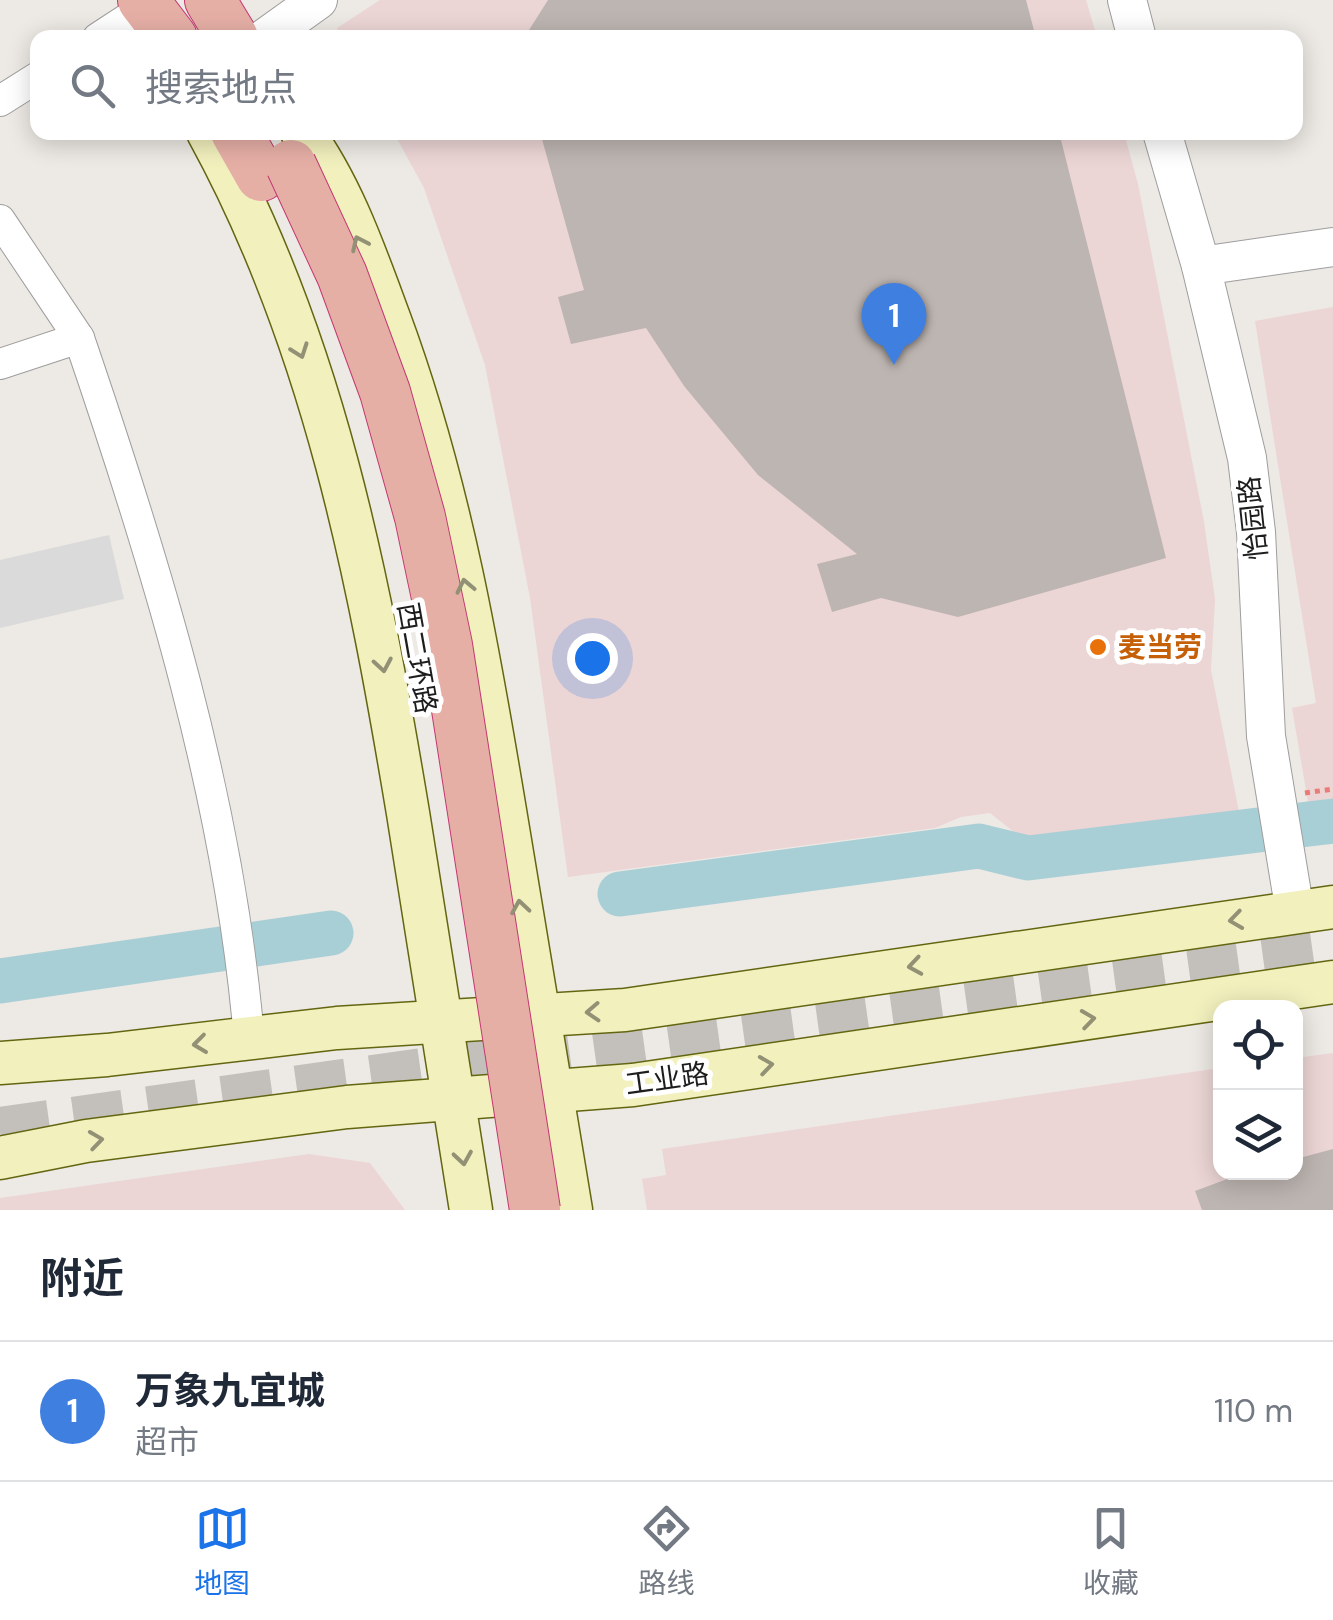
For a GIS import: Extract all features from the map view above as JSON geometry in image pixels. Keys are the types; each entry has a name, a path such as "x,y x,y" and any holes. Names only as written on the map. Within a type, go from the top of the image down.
{"highway":[{"path":"210,0 228,30"},
{"name":"西二环路","path":"255,140 283,152 342,275 385,392 420,516 447,646 536,1210"},
{"name":"西二环路","path":"283,152 318,303 354,400 391,524 421,669 507,1210"}],"main road":[{"path":"212,140 241,192 281,296 323,413 358,534 471,1210"},
{"path":"283,152 318,153 369,264 414,386 449,512 477,641 570,1210"},
{"path":"0,1062 442,1021 625,1010 1314,909"},
{"name":"工业路","path":"0,1158 86,1140 346,1107 632,1084 1333,982"}],"street":[{"path":"276,30 318,0"},
{"path":"1127,0 1135,30"},
{"path":"124,30 156,20"},
{"path":"0,101 30,81"},
{"name":"怡园路","path":"1164,140 1200,266 1252,496 1266,736 1285,859 1314,909"},
{"path":"0,220 79,338 175,652 215,815 237,930 249,1038"},
{"path":"1200,266 1333,247"},
{"path":"0,364 79,338"}],"shaded area":[{"path":"380,0 1086,0 1095,30 338,30"},
{"path":"398,140 1126,140 1138,184 1204,522 1215,599 1211,670 1239,812 1024,840 990,813 961,817 935,828 568,877 530,598 485,365 424,188"},
{"path":"1333,307 1333,799 1308,802 1292,708 1316,703 1255,321"},
{"path":"109,535 124,599 0,628 0,560"},
{"path":"1333,1053 1333,1210 647,1210 642,1179 666,1175 662,1149 1213,1069 1213,1180 1303,1180 1303,1057"},
{"path":"309,1154 370,1163 405,1210 0,1210 0,1198"}],"building":[{"path":"548,0 1026,0 1034,30 529,30"},
{"path":"542,140 1061,140 1166,558 958,617 881,598 832,612 817,564 857,554 758,475 684,386 646,328 571,344 558,297 584,290"},
{"path":"1333,1149 1333,1210 1202,1210 1195,1191 1225,1180 1303,1180 1303,1157"}],"waterway":[{"path":"620,894 979,846 1028,858 1333,821"},
{"path":"0,981 331,933"}],"tunnel":[{"path":"0,1132 1333,946"}],"place":[{"name":"万象九宜城","path":"894,365"},
{"name":"麦当劳","path":"1098,647"}]}
